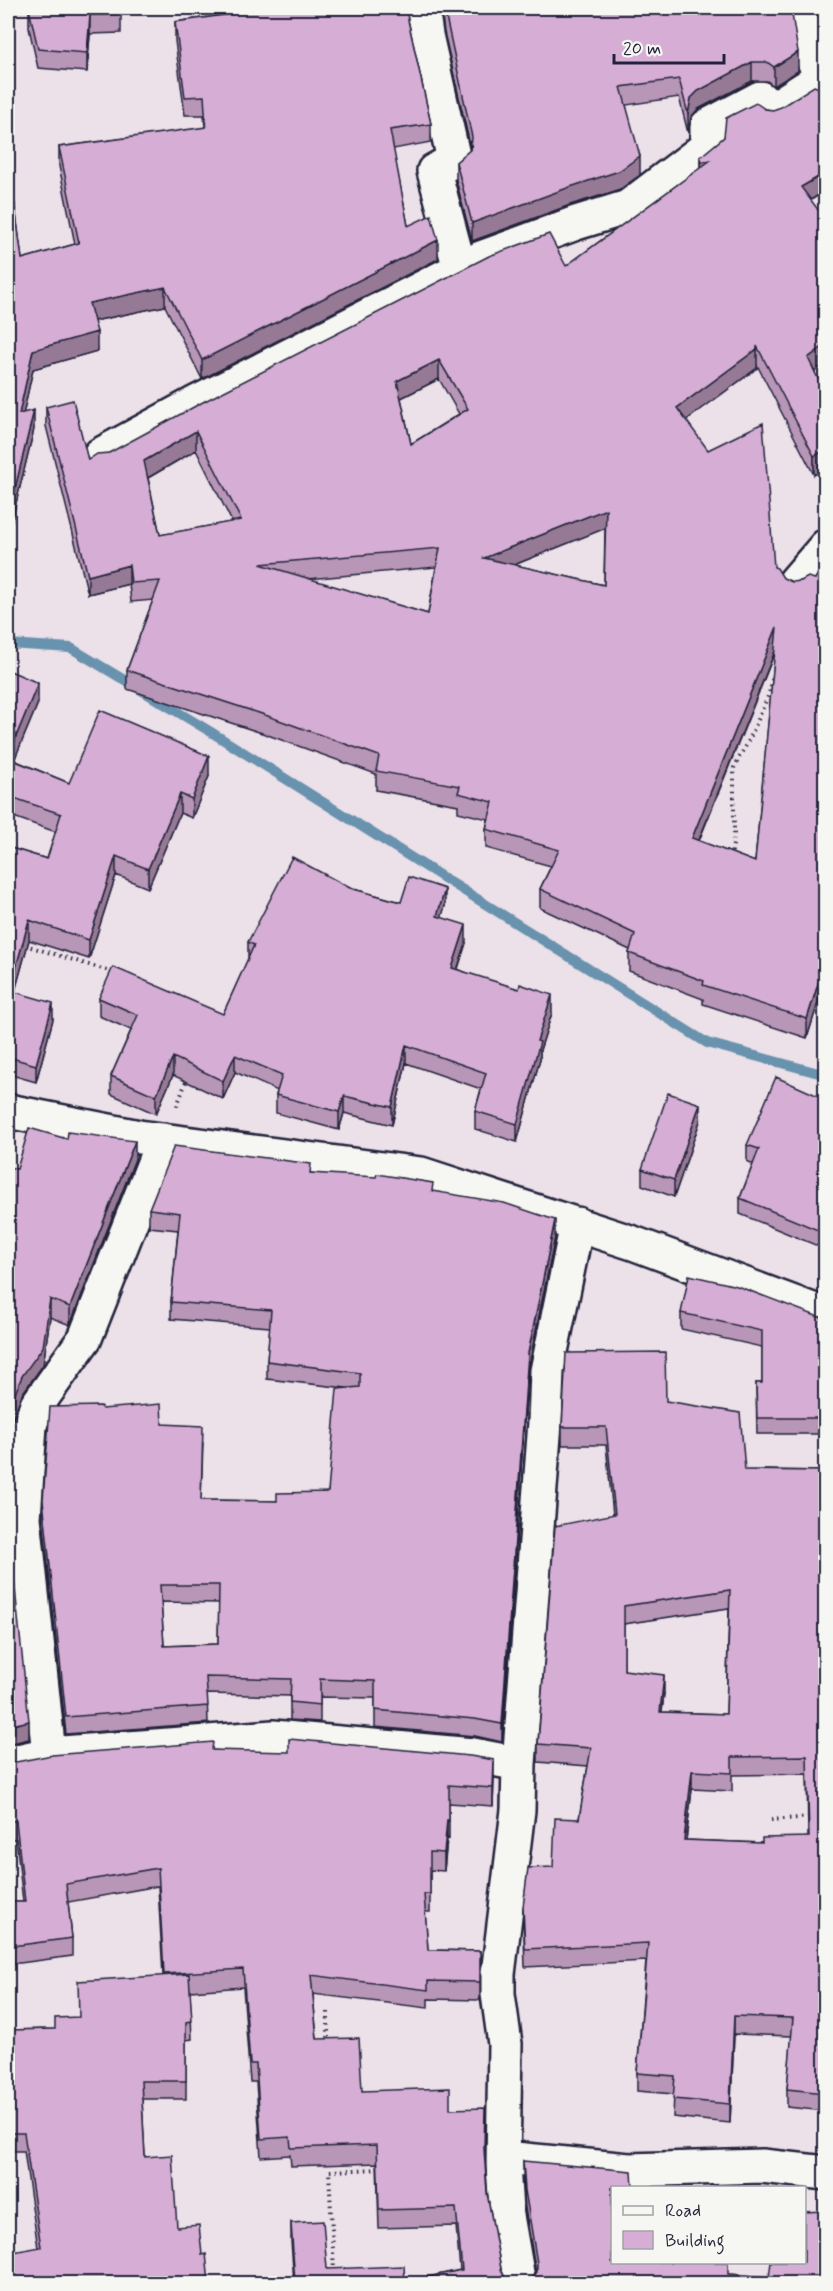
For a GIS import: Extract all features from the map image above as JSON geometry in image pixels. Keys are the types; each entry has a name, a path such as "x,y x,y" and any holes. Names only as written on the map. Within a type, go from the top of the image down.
{"street":[{"path":"422,8 454,160 434,171 460,269"},
{"path":"100,455 194,404 481,258 576,223 628,207 707,147 707,126 760,98 771,110 823,84 814,61 807,8"},
{"path":"825,546 795,582 825,586"},
{"path":"8,1111 163,1140 421,1174 633,1243 825,1315"},
{"path":"49,1754 24,1518 30,1425 38,1405 86,1338 163,1140"},
{"path":"519,2283 506,2210 504,2158 506,2044 498,1994 498,1974 518,1810 519,1764 547,1371 577,1224"},
{"path":"8,1763 49,1754 273,1737 472,1755 519,1764"},
{"path":"504,2158 629,2170 762,2166 825,2173"}],"path":[{"path":"731,860 734,837 734,768 769,694 774,672"},
{"path":"19,943 121,976"},
{"path":"163,1140 188,1077"},
{"path":"771,1821 814,1817"},
{"path":"328,2012 328,2046"},
{"path":"329,2159 334,2283"},
{"path":"330,2171 387,2169"}],"building":[{"path":"72,8 121,8 121,14 90,15 87,53 38,49 29,9 73,11"},
{"path":"238,8 406,8 431,124 390,130 408,226 431,215 438,240 202,360 165,287 89,303 97,332 33,350 19,414 34,410 8,513 8,154 22,259 79,243 59,147 206,127 204,96 185,97 175,22 238,13"},
{"path":"444,8 791,8 798,52 774,67 767,62 752,62 698,91 691,98 688,114 679,79 621,87 640,156 619,171 472,223 456,162 471,149 472,137"},
{"path":"814,86 819,88 825,100 825,173 801,187 825,219 825,345 808,358 825,393 825,450 814,456 757,346 757,349 677,408 708,450 763,423 774,567 783,578 792,582 801,581 808,577 815,579 825,561 825,975 821,974 807,1019 703,985 704,981 629,953 635,934 540,889 559,850 486,829 493,802 458,793 460,786 376,771 379,756 265,715 127,670 160,581 131,583 129,565 88,576 46,407 73,400 88,460 97,454 109,453 203,402 489,256 549,234 566,266 711,160 701,162 700,157 724,137 726,118 756,103 765,109 773,110","holes":["439,360 468,409 411,444 397,381","196,431 241,520 160,535 144,461","606,509 604,585 484,558","440,548 428,614 260,564","777,627 755,862 692,838"]},
{"path":"8,670 38,683 8,756"},
{"path":"100,710 209,756 192,799 180,794 148,869 116,856 89,940 29,920 15,971 8,969 8,847 47,859 61,814 8,796 8,758 69,783"},
{"path":"292,857 350,888 401,902 409,877 445,889 437,916 466,925 452,968 519,989 520,984 552,995 537,1041 540,1042 517,1124 475,1111 486,1073 406,1045 392,1107 344,1096 339,1112 276,1095 282,1075 235,1055 223,1081 173,1057 156,1096 111,1076 138,1015 99,998 113,967 223,1014 254,945 248,942"},
{"path":"8,990 53,1003 36,1065 8,1057"},
{"path":"776,1077 825,1099 825,1233 740,1198 759,1149 747,1145"},
{"path":"668,1093 700,1104 674,1180 642,1169"},
{"path":"29,1128 67,1139 68,1132 135,1141 70,1307 50,1299 43,1347 22,1376 12,1401 8,1470 8,1167 17,1169"},
{"path":"174,1146 311,1164 310,1173 376,1177 377,1174 433,1183 432,1191 504,1203 555,1220 528,1353 502,1724 475,1719 375,1710 375,1681 320,1679 320,1705 290,1702 291,1679 206,1677 208,1706 66,1717 43,1500 50,1407 101,1406 102,1409 161,1404 162,1424 203,1426 201,1500 277,1501 277,1493 328,1492 337,1389 360,1387 360,1373 267,1361 271,1310 171,1302 180,1213 149,1209","holes":["160,1585 219,1585 218,1644 164,1646"]},
{"path":"689,1275 737,1286 819,1317 825,1317 825,1418 757,1418 756,1383 762,1383 762,1331 681,1313"},
{"path":"665,1352 666,1401 740,1413 745,1470 825,1471 825,2093 787,2089 793,2018 734,2016 730,2104 673,2099 675,2076 637,2073 648,1943 525,1949 523,1907 528,1868 553,1867 555,1818 579,1819 591,1748 538,1744 555,1526 615,1514 606,1427 562,1427 566,1353","holes":["730,1590 726,1714 660,1712 664,1675 624,1670 624,1606","807,1756 809,1837 762,1838 762,1843 684,1840 692,1771 732,1773 732,1757"]},
{"path":"8,1522 29,1721 8,1726"},
{"path":"289,1739 494,1760 493,1788 449,1785 449,1821 447,1820 444,1853 430,1852 430,1894 424,1894 428,1950 480,1951 480,1982 428,1981 428,1990 311,1975 317,2039 359,2038 362,2091 450,2088 450,2109 485,2108 484,2149 487,2193 501,2269 505,2278 513,2283 295,2283 291,2223 323,2221 327,2269 404,2266 405,2282 462,2270 456,2208 379,2210 377,2145 291,2148 290,2137 261,2139 256,2064 250,2064 243,1969 164,1974 158,1868 66,1884 72,1938 8,1945 8,1902 25,1902 16,1821 8,1820 8,1763 52,1755 213,1742 212,1750 289,1752"},
{"path":"189,1974 192,2021 186,2022 186,2081 141,2081 145,2157 172,2155 177,2227 199,2225 202,2255 206,2254 209,2283 8,2283 8,2253 41,2247 24,2133 8,2133 8,2030 55,2029 55,2018 79,2017 78,1981"},
{"path":"523,2161 632,2171 633,2186 611,2186 611,2264 728,2264 728,2274 769,2277 771,2264 806,2264 806,2212 825,2211 825,2283 524,2283 531,2280 537,2272"}],"waterway":[{"path":"8,644 71,648 211,732 707,1043 826,1075"}]}
